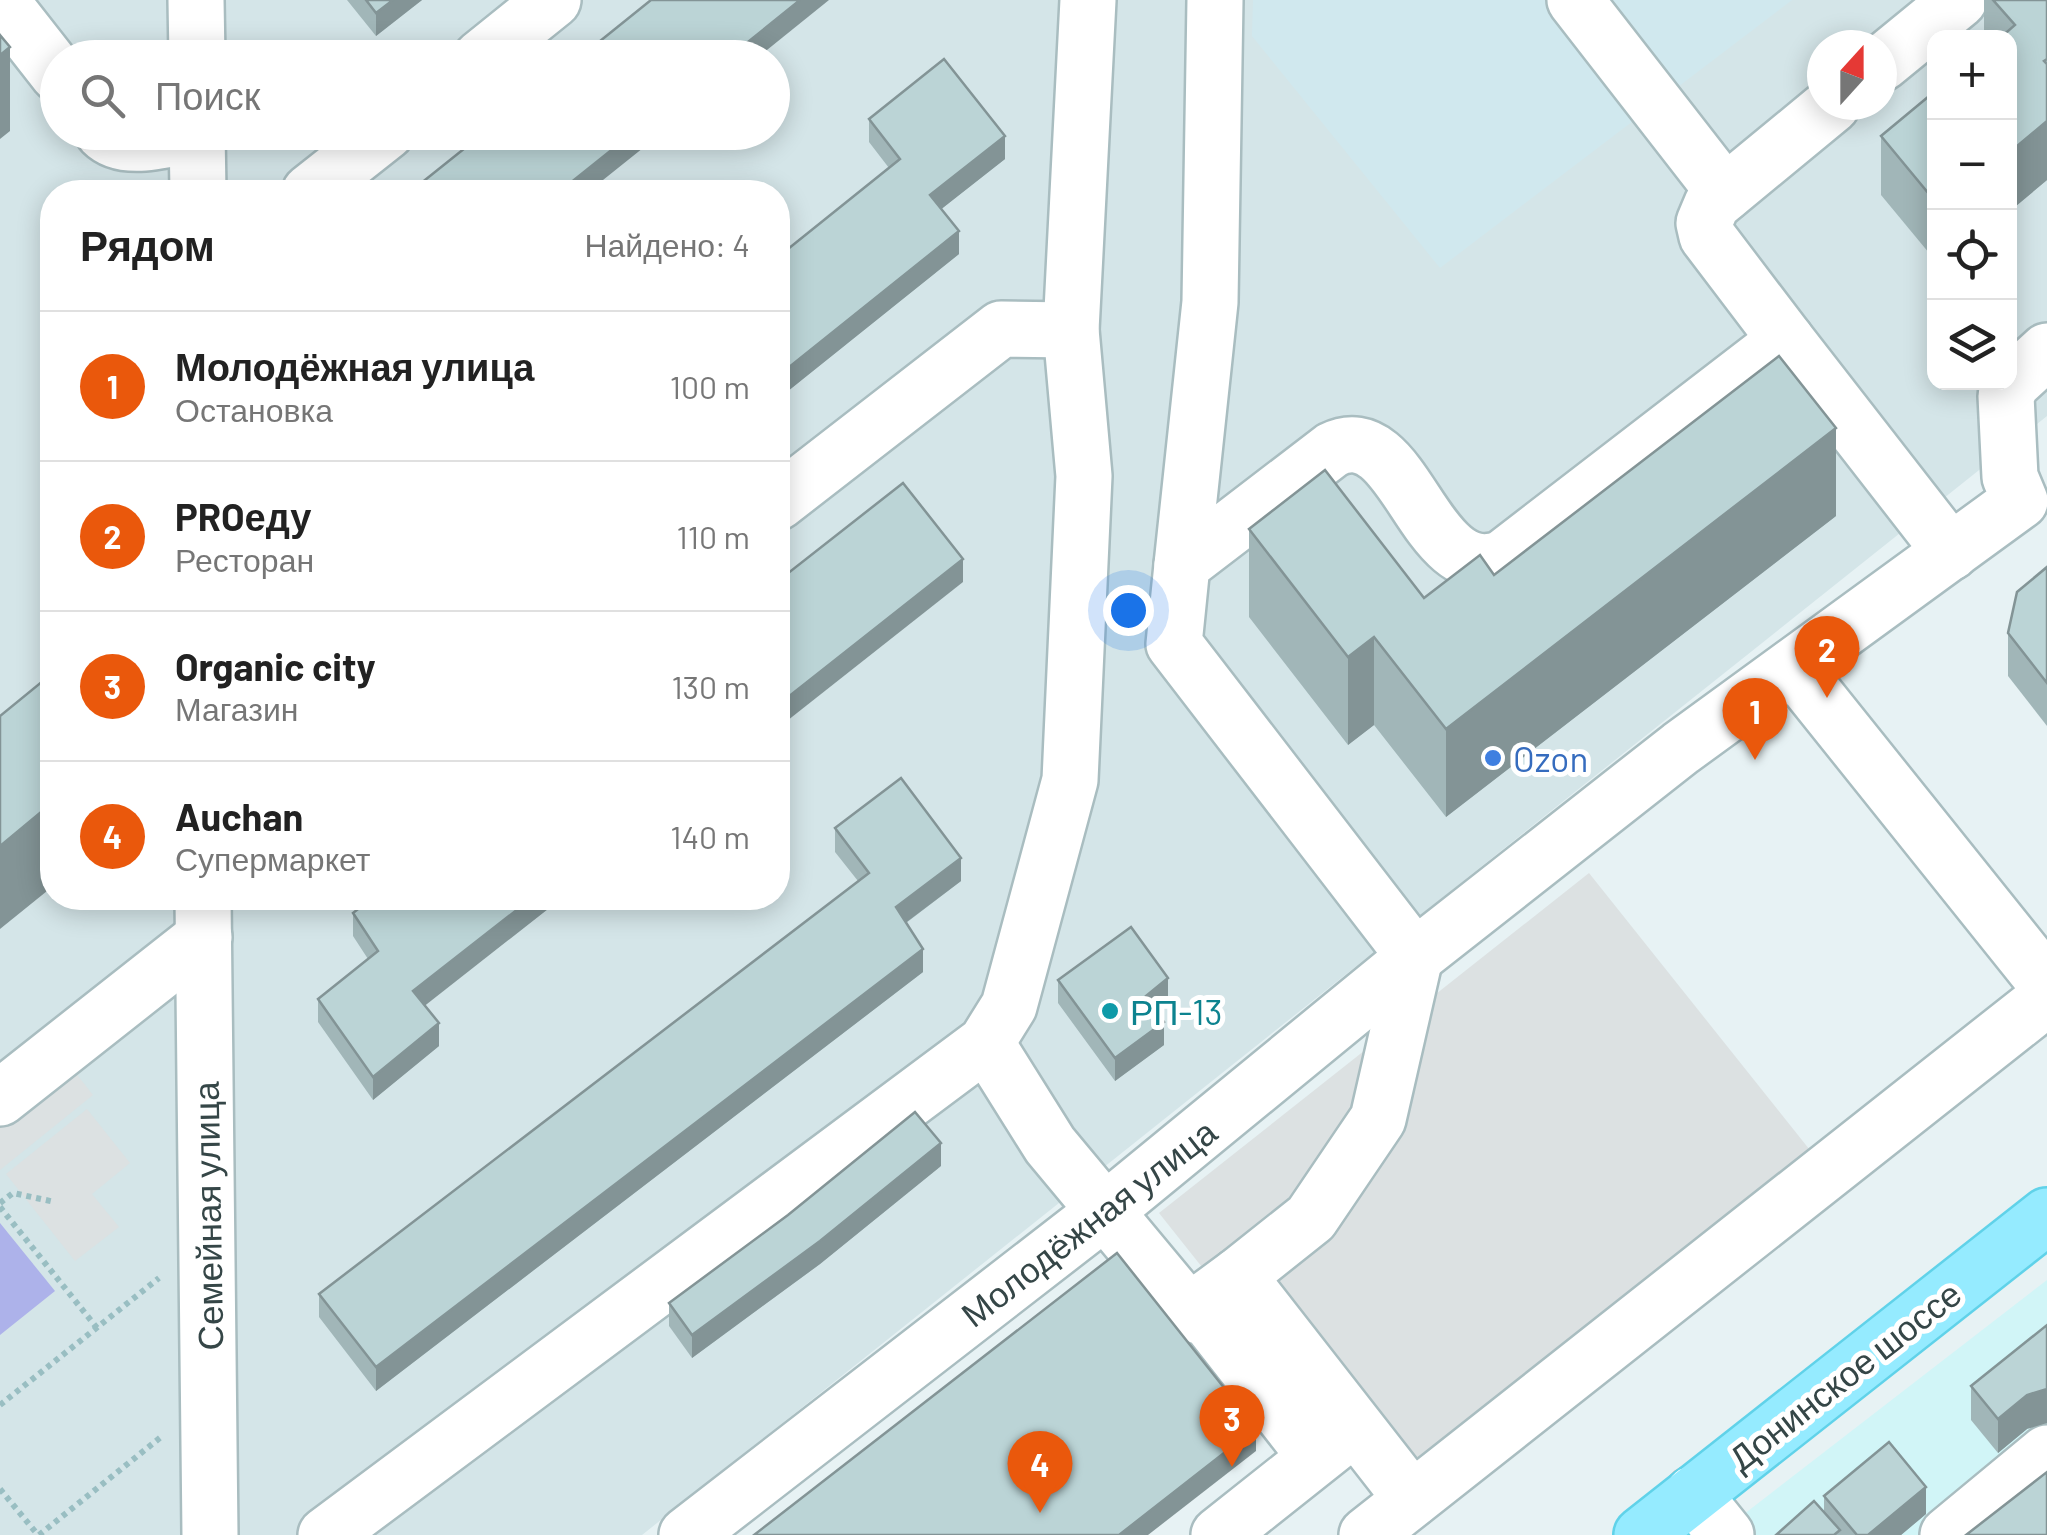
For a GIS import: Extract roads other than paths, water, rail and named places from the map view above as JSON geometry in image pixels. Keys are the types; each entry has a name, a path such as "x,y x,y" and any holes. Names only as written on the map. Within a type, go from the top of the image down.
{"main road":[{"name":"Донинское шоссе","path":"1642,1535 1710,1514 2047,1216"}],"street":[{"path":"0,0 40,51"},
{"path":"196,0 197,40"},
{"path":"503,40 553,0"},
{"path":"326,1535 986,1043 1009,1006 1070,780 1084,476 1071,330 1088,0"},
{"path":"1189,1312 1311,1218 1378,1118 1415,957 1174,644 1210,302 1215,0"},
{"path":"1575,0 1725,193"},
{"path":"1897,52 1959,0"},
{"path":"1814,120 1706,213 1707,236 1951,552"},
{"path":"197,150 198,180"},
{"path":"325,180 363,150"},
{"path":"790,493 1001,329 1071,330"},
{"path":"1182,566 1346,442 1363,444 1380,455 1451,548 1466,561 1486,565 1503,558 1786,340"},
{"name":"Молодёжная улица","path":"688,1535 1104,1212 1415,957 1681,748 2034,491 2010,477 2006,396 2012,383 2047,351"},
{"path":"1793,666 2047,984"},
{"path":"0,1098 203,917"},
{"name":"Семейная улица","path":"203,917 210,1535"},
{"path":"1366,1535 2047,998"},
{"path":"986,1043 1050,1144 1189,1312 1209,1320 1336,1442 1412,1499"},
{"path":"1238,1276 1336,1442"},
{"path":"1219,1535 1336,1442"},
{"path":"1948,1535 2044,1461"}],"place":[{"name":"PROеду","path":"1827,698"},
{"name":"Ozon","path":"1493,758"},
{"name":"Молодёжная улица","path":"1755,760"},
{"name":"РП-13","path":"1110,1011"},
{"name":"Organic city","path":"1232,1467"},
{"name":"Auchan","path":"1040,1513"}]}
